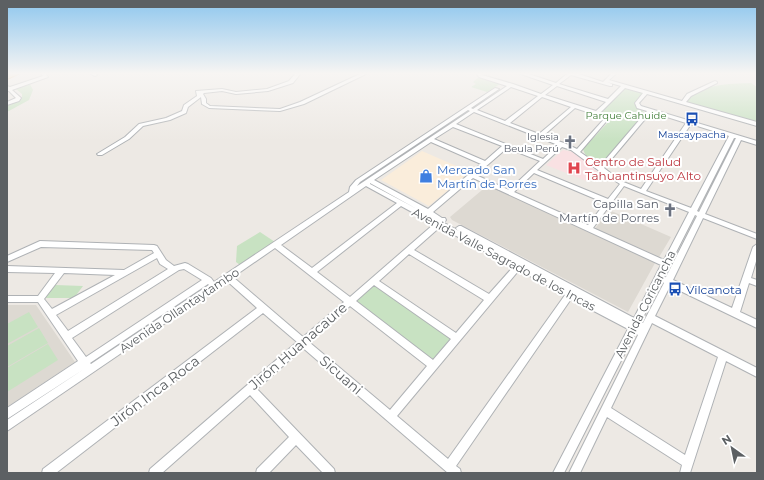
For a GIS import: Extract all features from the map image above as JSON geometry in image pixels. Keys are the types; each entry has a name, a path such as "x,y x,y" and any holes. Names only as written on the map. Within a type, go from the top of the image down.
{"street":[{"path":"7,104 19,99 15,95"},
{"path":"100,154 128,138 141,125 168,119 184,112 186,106 198,95"},
{"path":"202,95 204,98 204,103 209,107 274,110 295,106 318,95"},
{"name":"Avenida Ollantaytambo","path":"351,194 358,181 467,108 489,95"},
{"name":"Avenida Ollantaytambo","path":"7,414 87,366 212,283 227,277 368,183 493,95"},
{"path":"506,123 541,95"},
{"path":"543,95 608,118 577,152"},
{"path":"590,95 609,101"},
{"path":"597,113 615,95"},
{"path":"644,95 637,105 650,111 757,143"},
{"path":"657,95 757,124"},
{"path":"683,103 689,95"},
{"path":"540,136 575,106"},
{"path":"467,108 562,144 577,152 623,184 757,236"},
{"path":"600,169 650,111"},
{"path":"642,192 689,123"},
{"path":"453,125 544,161"},
{"name":"Avenida Coricancha","path":"558,473 732,136"},
{"name":"Avenida Coricancha","path":"574,473 739,138"},
{"path":"431,140 486,164"},
{"path":"510,192 562,144"},
{"path":"429,212 506,146"},
{"path":"533,171 609,202"},
{"path":"472,175 666,264"},
{"name":"Avenida Valle Sagrado de los Incas","path":"368,183 401,203 441,221 643,331"},
{"name":"Avenida Valle Sagrado de los Incas","path":"368,183 429,212 441,221"},
{"path":"589,229 623,184"},
{"path":"312,272 401,203"},
{"name":"Jirón Huanacaure","path":"154,473 441,221"},
{"path":"7,259 40,244 154,248 157,255 173,269"},
{"path":"276,244 434,366"},
{"path":"735,313 757,249"},
{"path":"409,250 490,299"},
{"path":"50,314 123,272 157,255"},
{"path":"390,418 520,264"},
{"name":"Avenida Valle Sagrado de los Incas","path":"520,264 570,294 634,326"},
{"path":"66,337 177,267 185,266 212,283"},
{"path":"7,269 123,272"},
{"path":"40,299 62,270"},
{"name":"Sicuani","path":"227,277 452,470"},
{"path":"659,277 757,324"},
{"path":"746,279 757,283"},
{"path":"373,281 457,338"},
{"path":"452,470 570,294"},
{"path":"7,299 40,299"},
{"path":"40,299 87,366"},
{"name":"Jirón Inca Roca","path":"48,473 263,308"},
{"path":"649,319 656,320 757,373"},
{"path":"605,410 686,468 723,355"},
{"name":"Avenida Ollantaytambo","path":"7,426 87,366"},
{"path":"251,389 330,473"},
{"path":"261,473 297,437"}],"shaded area":[{"name":"Centro de Salud Tahuantinsuyo Alto","path":"563,150 573,152 598,172 589,182 546,165"},
{"name":"Mercado San Martín de Porres","path":"422,151 470,172 429,206 381,180"},
{"path":"488,185 654,261 655,263 628,312 452,220 450,217"},
{"path":"609,210 671,237 658,259 594,230"},
{"path":"7,305 36,305 75,362 7,407"}],"green space":[{"path":"22,95 31,95 29,100 7,112 7,106 22,98"},
{"name":"Parque Cahuide","path":"618,95 641,95 634,103 646,114 601,165 592,162 587,157 583,149 612,118 602,112"},
{"path":"757,95 757,122 686,102 692,96"},
{"path":"260,232 275,242 240,265 236,262 237,246"},
{"path":"378,281 456,333 432,362 353,302"},
{"path":"55,285 83,286 74,298 45,298"},
{"path":"29,312 38,327 7,344 7,324"},
{"path":"39,328 48,343 7,367 7,346"},
{"path":"48,344 58,360 7,392 7,368"}],"place":[{"name":"Mascaypacha","path":"692,119"},
{"name":"Iglesia Beula Perú","path":"570,142"},
{"name":"Centro de Salud Tahuantinsuyo Alto","path":"574,168"},
{"name":"Mercado San Martín de Porres","path":"426,176"},
{"name":"Capilla San Martín de Porres","path":"670,210"},
{"name":"Vilcanota","path":"675,289"}]}
